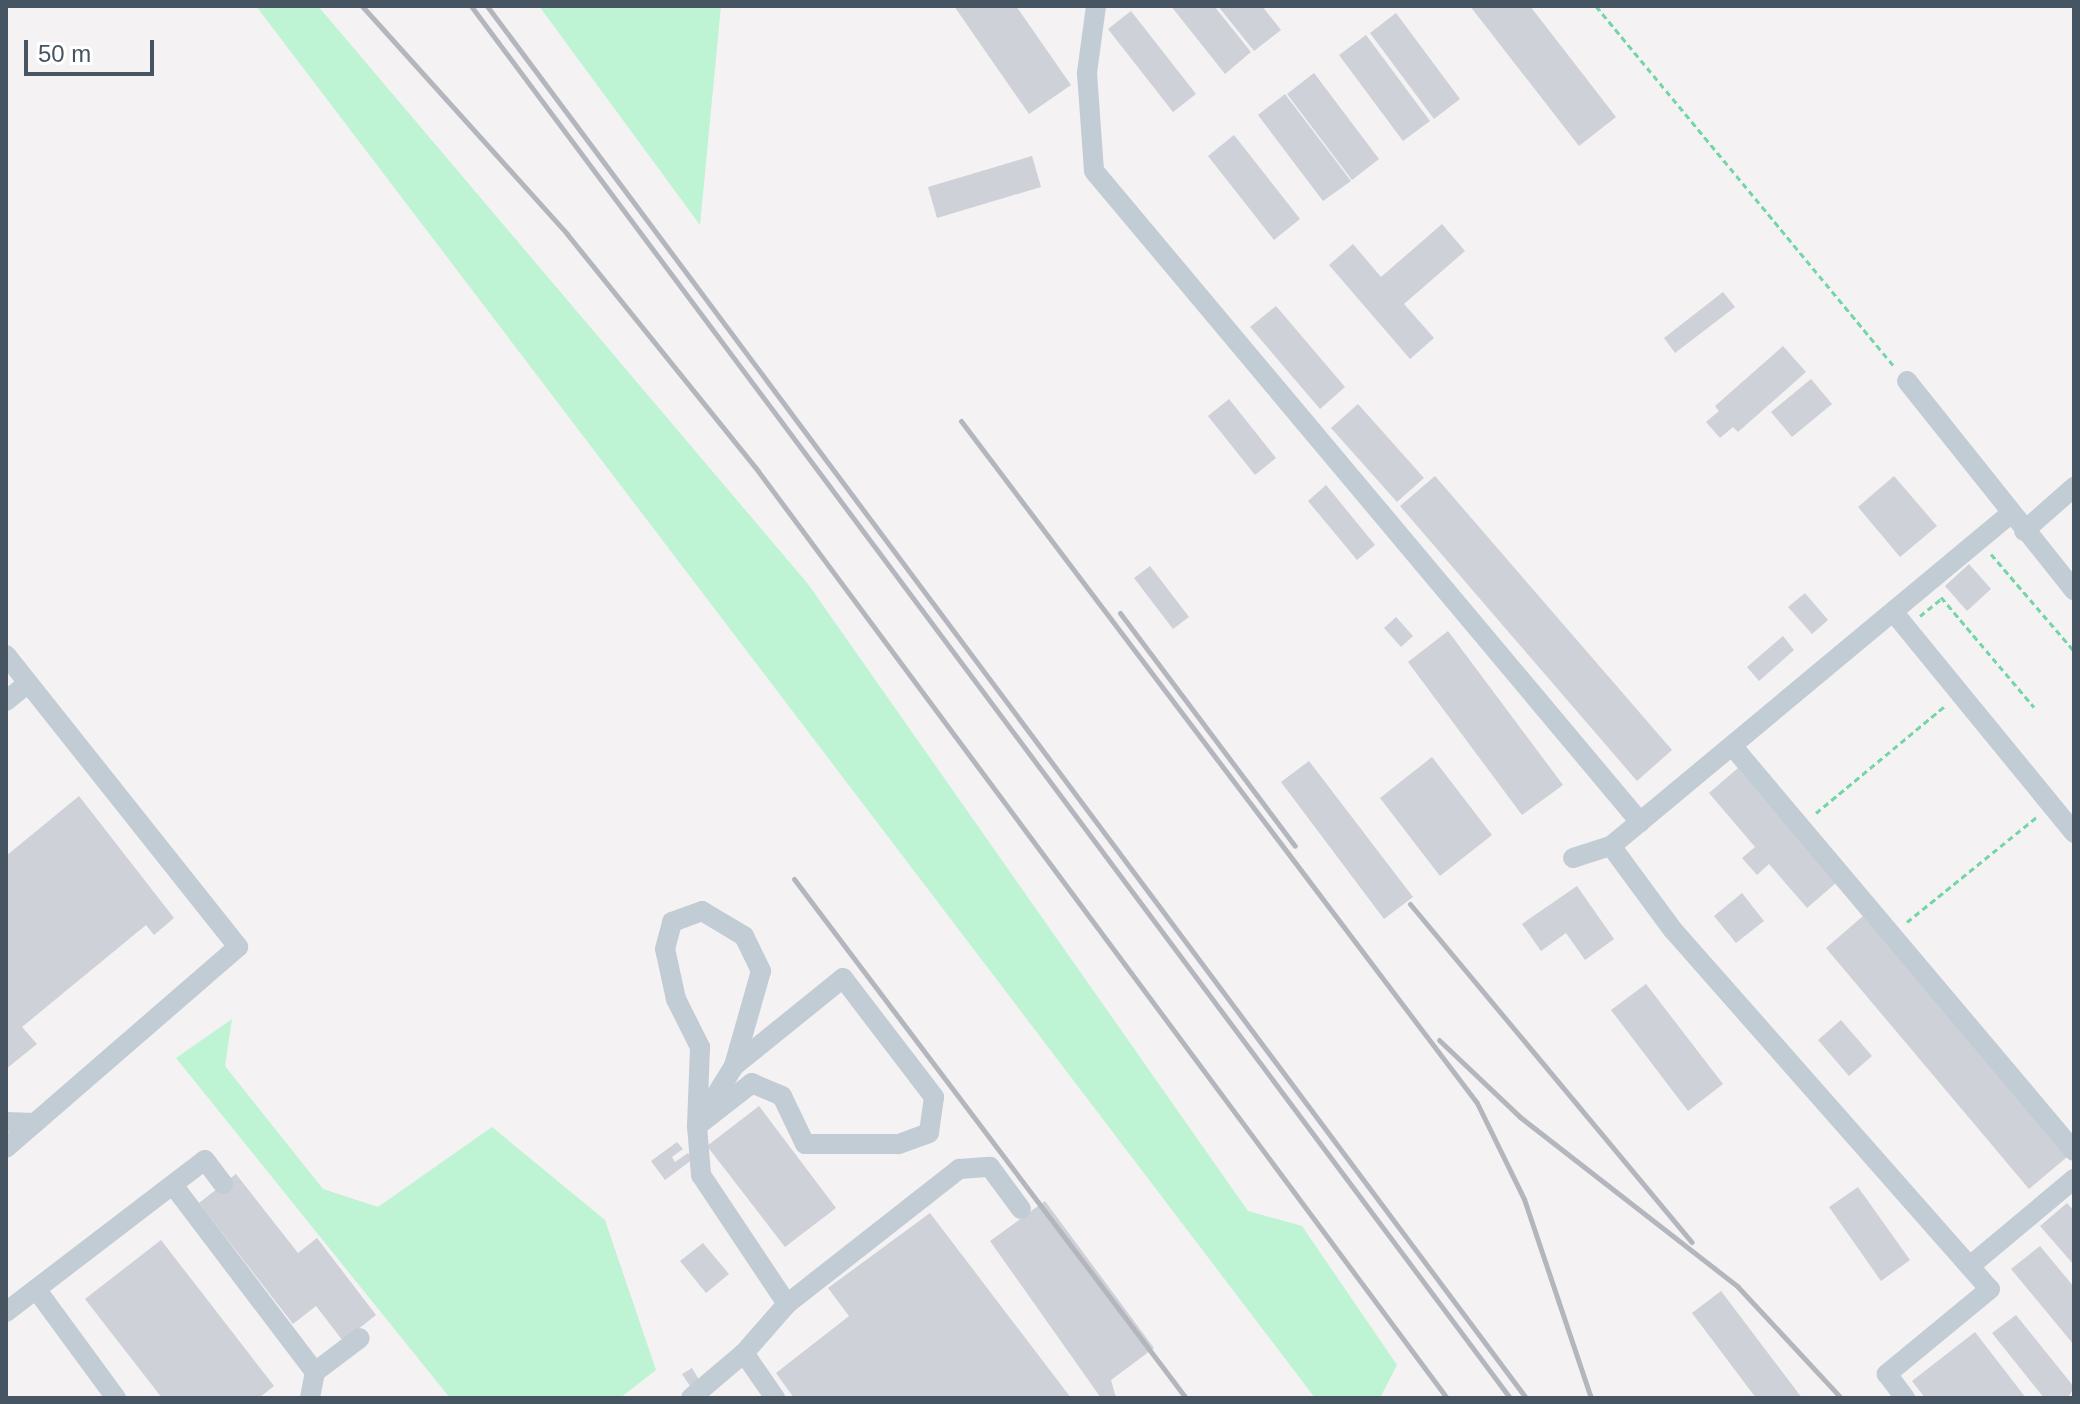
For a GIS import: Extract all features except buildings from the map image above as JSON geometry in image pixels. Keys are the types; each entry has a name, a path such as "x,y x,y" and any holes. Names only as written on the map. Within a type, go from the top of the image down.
{"street":[{"path":"1096,6 1087,73 1094,171 1640,822"},
{"path":"1907,381 2009,515 2074,590"},
{"path":"2024,531 2074,487"},
{"path":"1573,858 1611,846 1930,585 2009,515"},
{"path":"1895,614 2074,833"},
{"path":"6,655 238,947 6,1148"},
{"path":"6,701 28,683"},
{"path":"1734,748 2074,1151"},
{"path":"1611,846 1673,930 1990,1289 1887,1374 1905,1398"},
{"path":"697,1126 734,1066 761,971 744,936 702,911 672,922 665,949 676,999 700,1047 697,1126 701,1175 787,1304"},
{"path":"697,1126 752,1083 782,1096 805,1144 898,1144 929,1133 934,1097 843,978 734,1066"},
{"path":"6,1122 35,1123"},
{"path":"6,1312 205,1160 223,1184"},
{"path":"691,1398 744,1353 787,1304 959,1169 990,1167 1021,1209"},
{"path":"1970,1266 2074,1179"},
{"path":"173,1185 315,1372"},
{"path":"36,1289 116,1398"},
{"path":"310,1398 315,1372 360,1338"},
{"path":"744,1353 775,1398"}],"path":[{"path":"1596,6 1907,381"},
{"path":"1980,542 2074,651"},
{"path":"1930,585 2034,707"},
{"path":"1800,826 1960,694"},
{"path":"1892,935 2051,805"}],"green space":[{"path":"256,6 318,6 808,584 1248,1211 1302,1226 1397,1365 1380,1398 1315,1398"},
{"path":"539,6 721,6 700,225"},
{"path":"232,1019 225,1066 323,1189 378,1207 492,1127 605,1220 656,1370 620,1398 450,1398 176,1058"}],"railway":[{"path":"362,6 567,234 758,471 1447,1398"},
{"path":"471,6 1510,1398"},
{"path":"487,6 1526,1398"},
{"path":"961,421 1477,1103 1524,1199 1591,1398"},
{"path":"1120,613 1295,846"},
{"path":"794,879 1186,1398"},
{"path":"1410,904 1692,1242"},
{"path":"1439,1040 1520,1117 1738,1287 1841,1398"}]}
